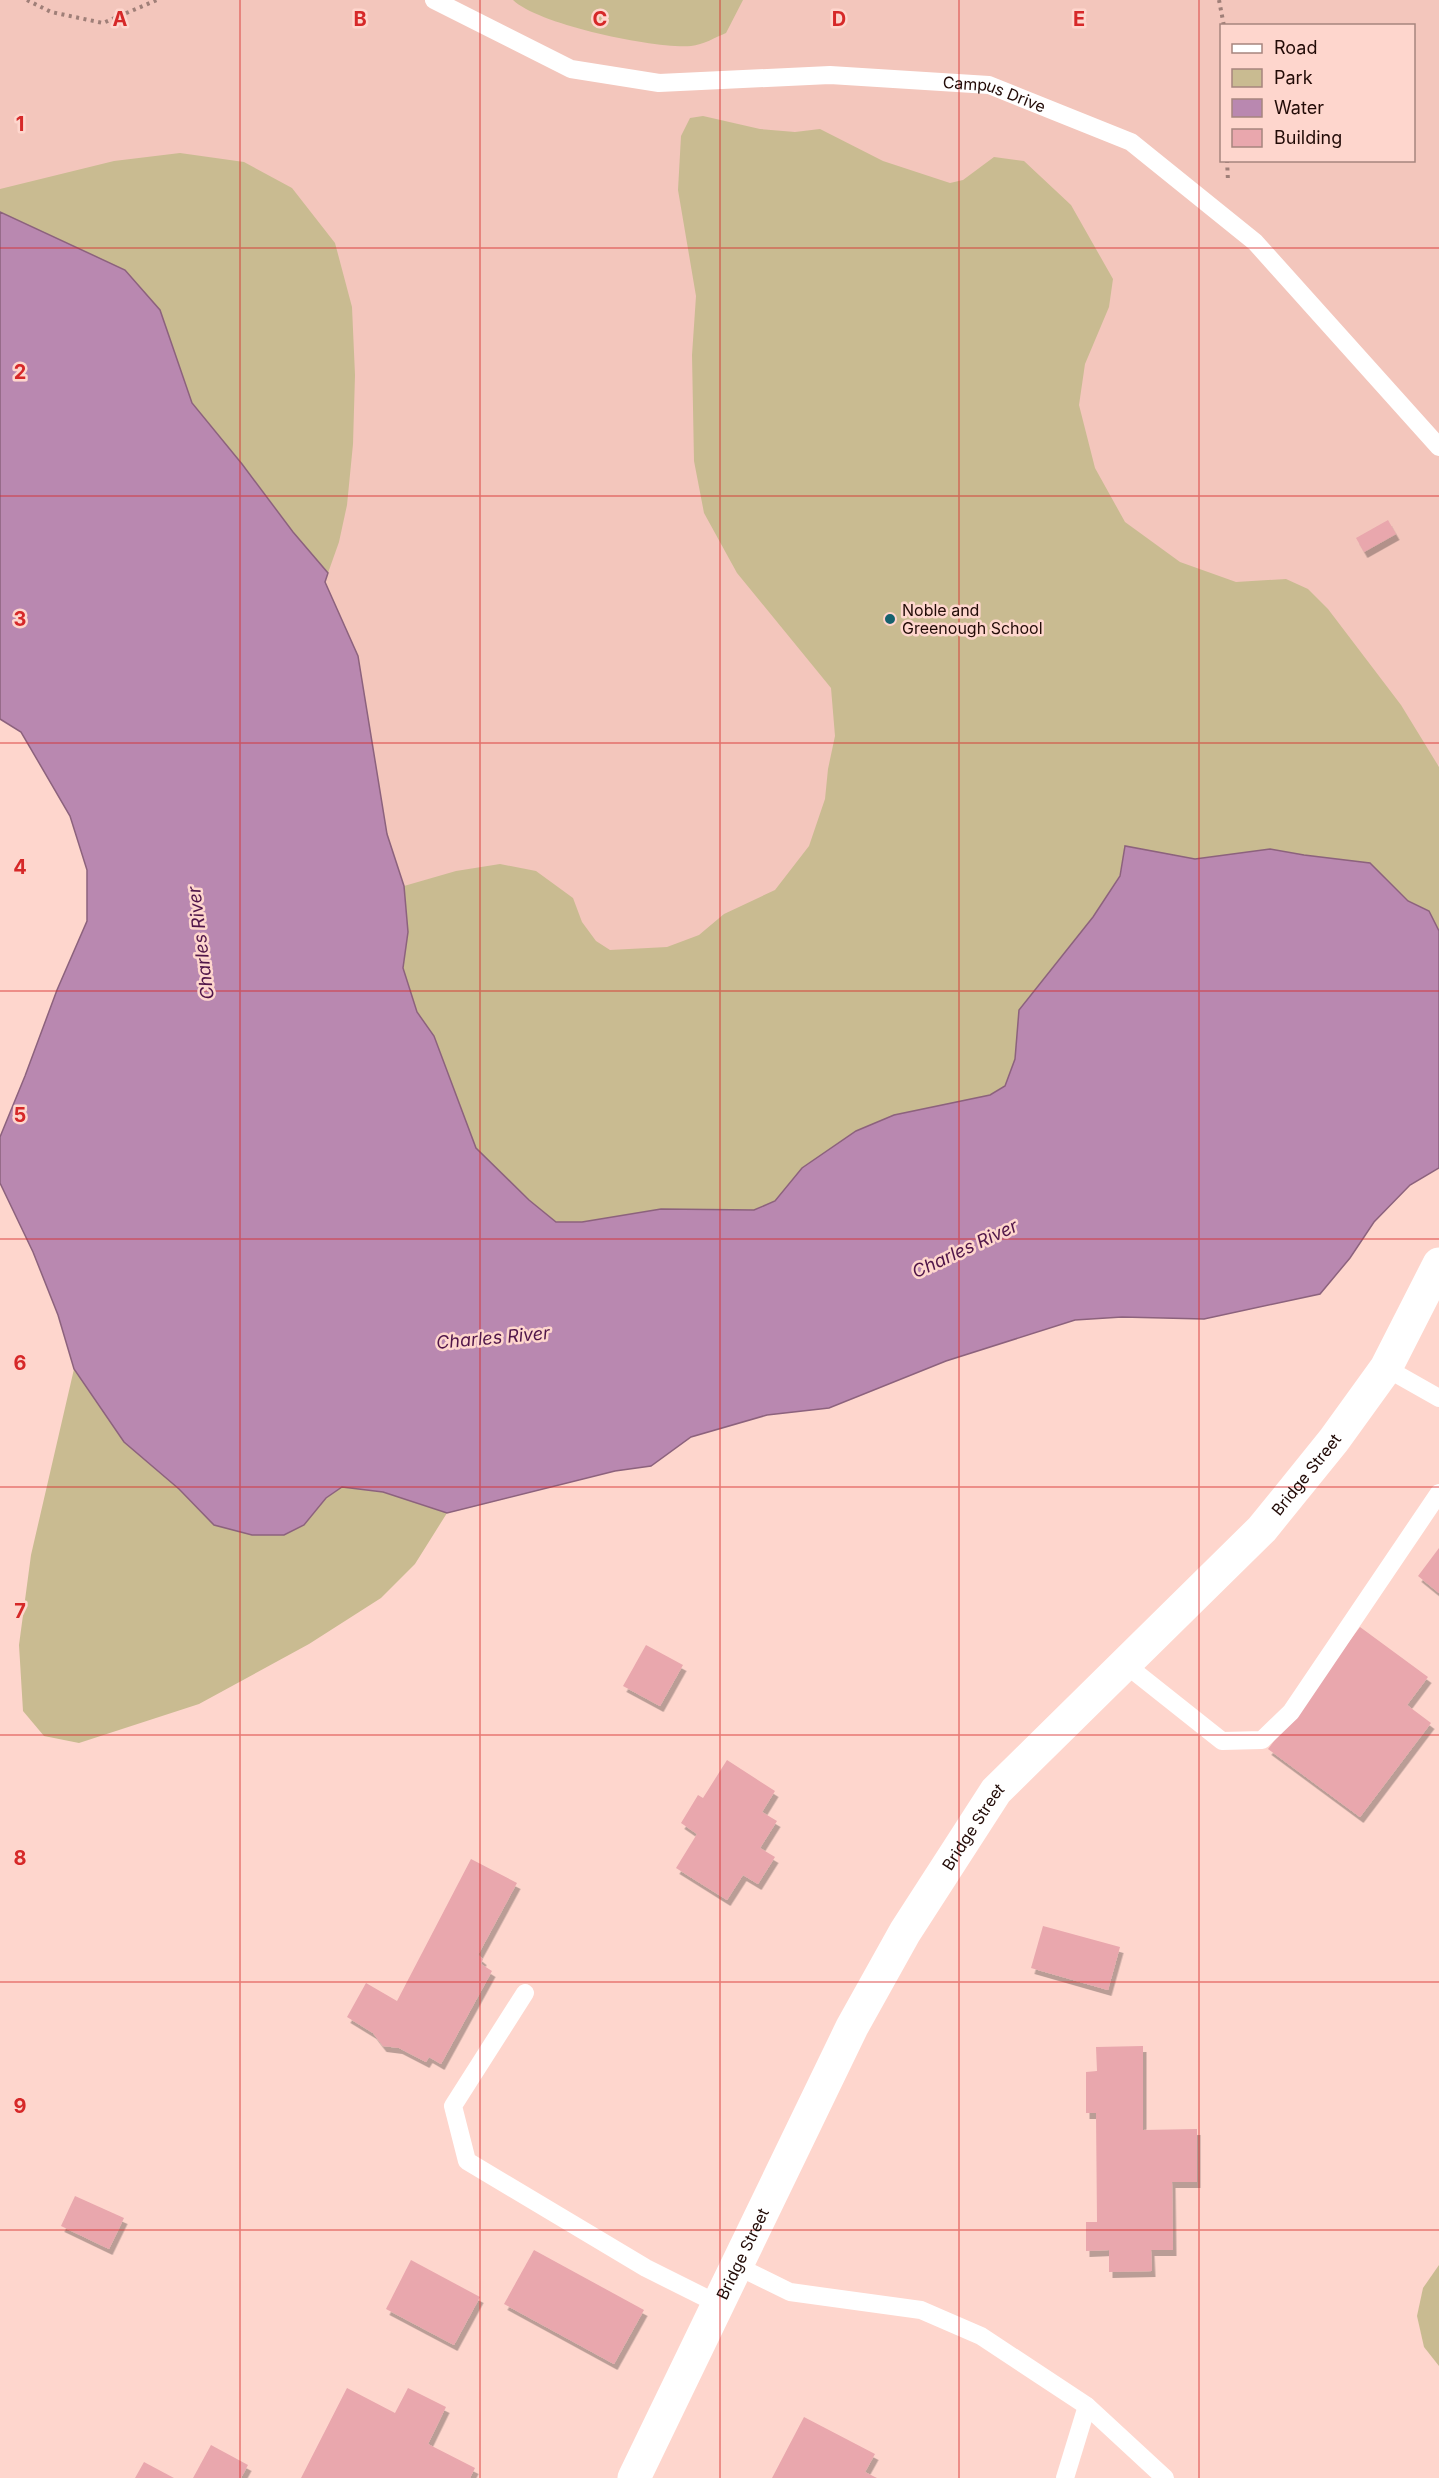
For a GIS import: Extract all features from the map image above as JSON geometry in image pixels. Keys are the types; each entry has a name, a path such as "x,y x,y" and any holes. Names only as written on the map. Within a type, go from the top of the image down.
{"main road":[{"name":"Bridge Street","path":"634,2478 852,2027 905,1932 976,1821 996,1791 1262,1529 1334,1440 1386,1368 1439,1264"}],"lane":[{"name":"Campus Drive","path":"434,0 571,69 659,83 830,75 988,86 1131,142 1256,242 1439,447"},
{"path":"1386,1368 1439,1398"},
{"path":"1125,1664 1222,1741 1262,1740 1292,1712 1439,1493"},
{"path":"525,1994 453,2106 467,2161 646,2268 718,2304"},
{"path":"736,2266 790,2292 921,2310 981,2336 1087,2406 1166,2478"},
{"path":"1065,2478 1087,2406"}],"path":[{"path":"27,0 51,12 103,23 157,0"},
{"path":"1219,0 1224,24"}],"shaded area":[{"name":"Noble and Greenough School","path":"0,0 1439,0 1439,763 1408,901 1093,917 1019,1010 476,1148 387,834 358,656 325,582 125,270 0,212"}],"green space":[{"path":"513,0 743,0 726,33 705,43 674,46 598,34 547,18"},
{"path":"703,116 760,129 795,132 820,129 883,161 950,183 963,180 994,157 1024,161 1071,205 1113,279 1109,307 1085,364 1079,405 1095,468 1125,522 1180,562 1236,582 1286,579 1308,589 1328,609 1401,705 1439,767 1439,931 1429,911 1408,901 1370,863 1270,849 1195,859 1125,846 1120,875 1093,917 1019,1010 1015,1059 1005,1086 990,1095 802,1168 775,1201 754,1210 661,1209 582,1222 556,1222 529,1200 476,1148 434,1036 417,1012 403,968 408,932 404,886 456,871 500,864 536,871 573,898 582,922 596,941 610,950 667,947 699,935 724,914 775,890 809,846 825,799 835,736 831,688 737,573 704,513 694,461 692,355 696,296 678,190 681,136 690,118"},
{"path":"180,153 244,162 292,188 335,243 352,307 355,375 353,444 347,505 339,542 328,573 192,403 160,310 125,270 0,212 0,189 114,161"},
{"path":"74,1369 124,1442 179,1489 214,1525 304,1525 326,1498 341,1487 383,1492 447,1513 415,1564 381,1598 309,1644 199,1704 79,1743 44,1736 23,1711 19,1645 31,1555"},
{"path":"1439,2265 1439,2366 1424,2347 1417,2316 1423,2288"}],"water":[{"name":"Charles River","path":"0,212 125,270 160,310 192,403 328,573 325,582 358,656 387,834 404,886 408,932 403,968 417,1012 434,1036 476,1148 529,1200 556,1222 582,1222 661,1209 754,1210 775,1201 802,1168 856,1131 894,1115 990,1095 1005,1086 1015,1059 1019,1010 1093,917 1120,876 1125,846 1195,859 1270,849 1370,863 1408,901 1429,911 1439,931 1439,1168 1410,1185 1374,1222 1350,1258 1320,1294 1204,1319 1122,1317 1075,1320 946,1361 829,1408 767,1415 691,1437 651,1466 615,1471 447,1513 383,1492 342,1487 326,1498 304,1525 284,1535 252,1535 214,1525 179,1489 124,1442 74,1369 58,1315 33,1252 0,1183 0,1137 57,990 87,921 87,870 70,816 21,732 0,719"}],"building":[{"path":"1388,520 1396,534 1364,552 1356,538"},
{"path":"1439,1548 1439,1593 1418,1576"},
{"path":"1360,1627 1428,1677 1407,1705 1431,1723 1360,1817 1268,1749"},
{"path":"646,1645 683,1665 660,1706 623,1686"},
{"path":"727,1760 775,1791 762,1812 777,1821 760,1848 775,1857 758,1884 743,1875 727,1900 676,1868 697,1834 681,1823 698,1795 703,1798"},
{"path":"471,1859 517,1883 478,1955 483,1959 481,1964 492,1971 441,2064 429,2057 426,2062 399,2048 383,2046 373,2033 347,2017 366,1983 397,2001"},
{"path":"1043,1926 1120,1947 1108,1990 1031,1968"},
{"path":"1143,2046 1143,2130 1197,2129 1197,2182 1172,2182 1173,2250 1151,2250 1152,2271 1109,2272 1109,2250 1086,2251 1086,2222 1097,2222 1096,2113 1086,2113 1086,2072 1097,2071 1096,2047"},
{"path":"75,2196 124,2218 109,2249 61,2226"},
{"path":"534,2250 644,2310 614,2364 504,2304"},
{"path":"411,2260 480,2297 454,2345 386,2309"},
{"path":"347,2388 395,2413 408,2388 446,2407 428,2444 475,2468 470,2478 301,2478"},
{"path":"804,2417 875,2454 865,2472 877,2478 772,2478"},
{"path":"211,2445 248,2465 241,2478 193,2478"},
{"path":"144,2462 174,2478 135,2478"}],"place":[{"name":"Noble and Greenough School","path":"890,619"}]}
